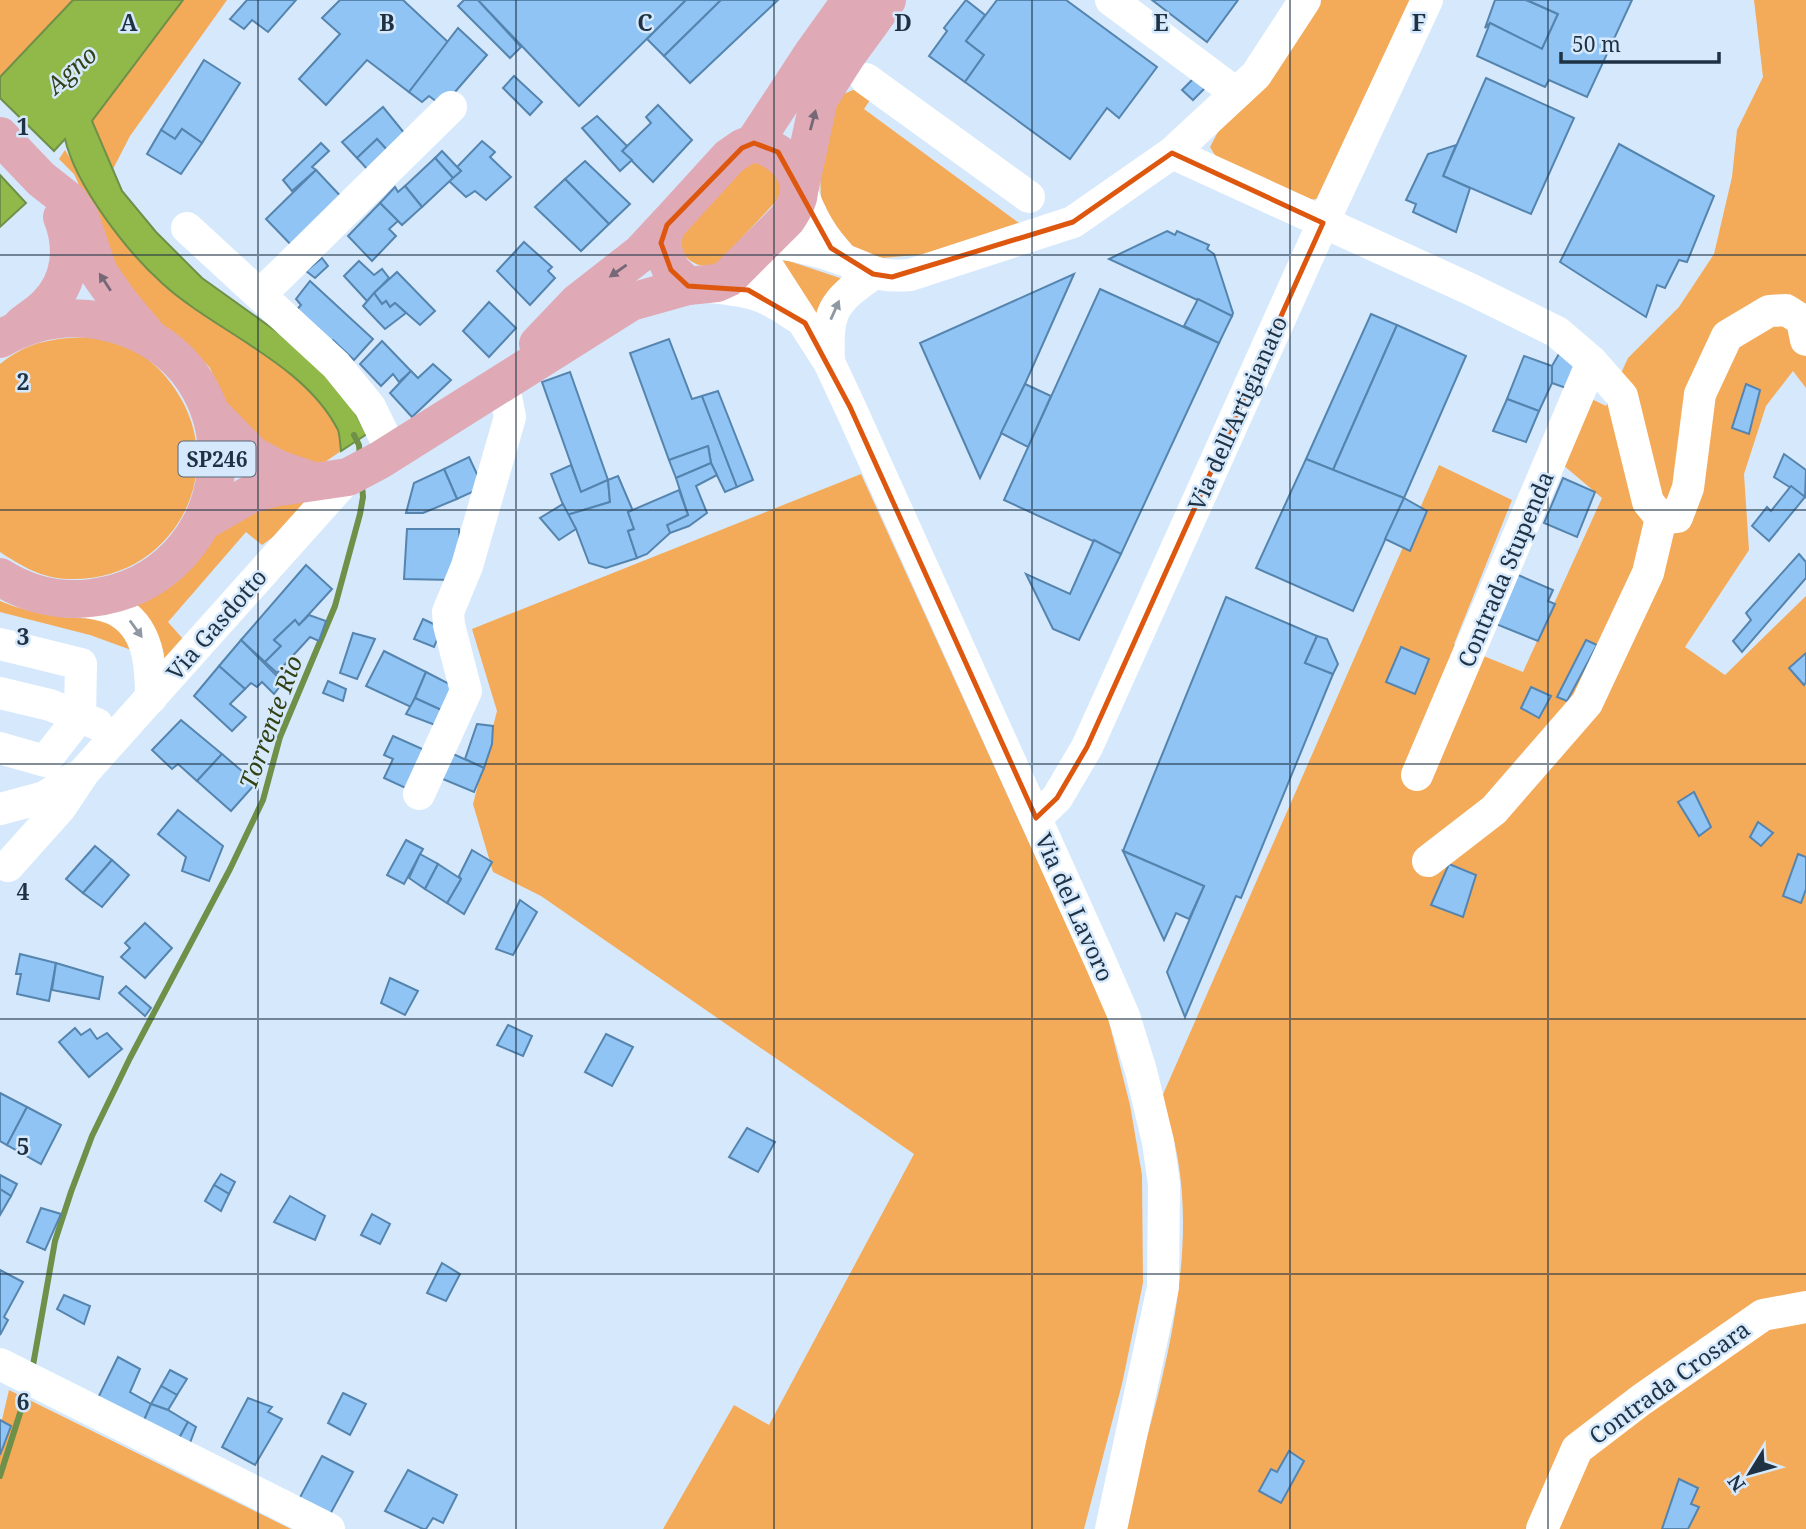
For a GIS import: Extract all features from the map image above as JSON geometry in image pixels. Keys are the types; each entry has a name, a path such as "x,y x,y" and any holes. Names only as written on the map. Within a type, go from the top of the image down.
{"main road":[{"path":"754,143 851,0"},
{"path":"204,521 249,495 359,468 631,302 717,283 728,278 795,208 819,99 849,71 887,0"},
{"path":"0,136 41,179"},
{"path":"503,382 577,303 641,253 729,157 741,148 754,143 766,145 778,152 788,163 800,187"},
{"name":"SP246","path":"7,335 48,305 60,288 70,261 68,233 59,210 41,179"},
{"name":"SP246","path":"0,577 39,595 78,600 109,596 138,586 165,570 187,548 204,521 216,486 218,448 210,412 196,382 174,356 147,336 120,303 99,273 80,217 69,201 41,179"},
{"path":"667,225 661,243 671,270 694,286"},
{"name":"SP246","path":"7,335 58,318 104,319 147,336"},
{"path":"210,412 252,455 278,469 359,468"}],"street":[{"path":"1111,0 1237,93"},
{"path":"761,246 802,247 843,259 873,274 910,275 1073,222 1172,153 1256,75 1305,0"},
{"name":"Via dell'Artigianato","path":"1036,818 1057,798 1087,747 1323,223 1427,0"},
{"path":"849,71 1029,197 1073,222"},
{"path":"260,295 452,107"},
{"path":"1172,153 1557,332 1592,362 1622,396 1648,502 1661,518"},
{"path":"800,187 820,232 843,259"},
{"path":"1029,197 1036,234"},
{"path":"187,228 336,365 370,407 359,468"},
{"name":"Via del Lavoro","path":"761,246 784,294 829,362 1124,1016 1141,1071 1158,1142 1164,1184 1163,1287 1111,1529"},
{"path":"829,362 827,329 838,301 873,274"},
{"name":"Via del Lavoro","path":"694,286 748,290 786,309 805,323"},
{"path":"1661,518 1677,517 1688,488 1700,394 1727,336 1769,311 1786,310 1802,320 1806,340"},
{"name":"Contrada Stupenda","path":"1417,775 1592,362"},
{"path":"419,794 466,691 448,612 467,566 510,417 503,382"},
{"name":"Via Gasdotto","path":"4,870 61,808 84,772 289,540 359,468"},
{"path":"1429,861 1494,810 1587,703 1648,573 1661,518"},
{"path":"78,600 115,609 132,622 146,643 151,673 151,698"},
{"path":"0,644 81,664 80,716 44,761 0,748"},
{"path":"0,693 50,705 93,721 115,738"},
{"name":"Via Gasdotto","path":"0,810 45,797 84,772"},
{"path":"0,810 14,830 16,842 14,855 4,870"},
{"name":"Contrada Crosara","path":"1542,1529 1577,1449 1641,1400 1763,1315 1806,1307"},
{"path":"7,1368 329,1529"}],"highlighted area":[{"path":"754,143 778,152 831,248 873,274 892,277 1073,222 1172,153 1323,223 1087,747 1057,798 1036,818 850,407 805,323 748,290 688,286 671,270 661,243 667,225 742,148"}],"shaded area":[{"path":"0,0 73,0 0,77"},
{"path":"183,0 227,0 130,136 112,171 92,121"},
{"path":"1317,0 1414,0 1326,192 1316,199 1303,201 1221,165 1210,147 1218,132"},
{"path":"1754,0 1806,0 1806,388 1793,371 1766,406 1744,474 1749,550 1685,647 1725,675 1806,596 1806,1529 1122,1529 1164,1370 1182,1259 1183,1204 1176,1150 1161,1099 1439,465 1512,500 1454,644 1523,672 1602,498 1549,453 1573,390 1606,406 1628,358 1679,307 1714,254 1732,177 1737,130 1763,77"},
{"path":"853,90 874,94 864,109 1023,226 938,253 882,258 854,248 821,208 820,161 839,96"},
{"path":"65,150 133,253 171,290 294,377 326,411 339,432 341,451 322,464 281,462 226,406 210,368 192,349 133,303 74,174 59,159"},
{"path":"755,161 778,172 783,194 718,263 703,266 692,262 685,256 682,247 681,237 685,224 704,201 743,164"},
{"path":"776,260 789,261 852,282 820,319"},
{"path":"92,337 119,344 142,355 175,389 191,422 197,455 194,488 182,517 162,543 136,563 104,575 68,579 50,577 0,552 0,364 22,350 43,342"},
{"path":"861,474 1107,1014 1130,1105 1142,1175 1143,1283 1122,1384 1084,1529 663,1529 734,1405 769,1425 914,1154 541,896 493,872 473,804 497,711 472,629"},
{"path":"314,501 287,527 262,545 246,532 168,622 183,639 159,669 128,606 223,523 249,507"},
{"path":"0,601 54,616 100,620 117,629 134,651 90,635 0,612"},
{"path":"9,1390 291,1529 0,1529 0,1428"}],"water":[{"name":"Agno","path":"73,0 183,0 92,121 122,191 156,232 202,278 280,334 320,369 348,400 367,434 341,451 338,430 323,406 304,386 258,350 184,301 149,271 91,197 65,139 54,151 0,98 0,77"},
{"path":"0,175 26,203 0,227"}],"building":[{"path":"247,0 296,0 268,32 252,20 244,29 230,19"},
{"path":"340,0 403,0 448,42 409,92 367,60 326,105 299,79 340,34 322,18"},
{"path":"464,0 478,0 521,47 510,58 458,6"},
{"path":"478,0 686,0 579,106"},
{"path":"686,0 721,0 664,56 647,39"},
{"path":"721,0 778,0 690,83 664,56"},
{"path":"966,0 985,15 966,41 984,55 965,82 929,56 947,31 944,28"},
{"path":"997,0 1066,0 1157,67 1119,118 1107,108 1070,159 965,82 984,55 966,41"},
{"path":"1152,0 1238,0 1207,42"},
{"path":"1495,0 1526,0 1558,14 1542,49 1490,23 1485,28"},
{"path":"1527,0 1632,0 1587,97 1549,80 1545,87 1477,56 1490,23 1542,49 1558,14"},
{"path":"458,28 487,55 448,100 437,102 429,96 422,102 409,92"},
{"path":"204,60 240,83 202,143 182,129 175,139 161,130"},
{"path":"1198,74 1209,84 1193,100 1182,90"},
{"path":"514,76 542,102 530,115 503,88"},
{"path":"1486,78 1574,118 1531,214 1443,176"},
{"path":"658,105 692,140 653,182 622,151 651,123 646,117"},
{"path":"383,107 405,134 388,151 377,139 357,158 342,142"},
{"path":"597,116 627,146 622,151 632,160 620,171 582,128"},
{"path":"182,129 202,143 181,174 147,154 161,130 175,139"},
{"path":"377,139 388,151 369,171 357,158"},
{"path":"482,141 495,152 490,157 511,177 486,200 475,191 466,197 449,181 461,171 457,167"},
{"path":"321,143 329,151 312,167 316,170 292,191 283,180"},
{"path":"1619,144 1714,196 1687,262 1679,260 1665,288 1657,285 1646,317 1560,262"},
{"path":"1456,145 1443,176 1470,188 1456,232 1413,212 1416,204 1406,200 1428,154"},
{"path":"442,151 461,171 453,178 435,158"},
{"path":"435,158 453,178 422,207 405,186"},
{"path":"585,161 630,204 609,224 565,179"},
{"path":"316,170 347,203 298,252 266,219"},
{"path":"565,179 609,224 581,251 535,207"},
{"path":"405,186 422,207 402,225 380,203 395,187 398,192"},
{"path":"380,203 398,221 389,229 396,236 372,261 348,236"},
{"path":"1167,231 1175,235 1177,231 1209,245 1207,249 1214,254 1232,316 1109,259"},
{"path":"524,242 552,267 548,271 555,278 530,305 497,271"},
{"path":"322,258 328,266 315,278 306,271"},
{"path":"359,261 374,275 382,269 389,278 367,301 344,276"},
{"path":"397,272 435,311 420,325 395,303 390,307 386,301 382,304 374,293"},
{"path":"1074,274 1025,384 980,478 920,343"},
{"path":"310,281 373,339 354,360 333,340 327,345 294,313 301,305 296,299"},
{"path":"1100,289 1219,343 1121,554 1004,500"},
{"path":"374,293 382,304 386,301 390,307 395,303 406,313 385,329 363,306"},
{"path":"1198,299 1232,316 1219,343 1184,326"},
{"path":"489,302 516,328 489,357 463,331"},
{"path":"1371,314 1397,325 1333,470 1306,459"},
{"path":"1397,325 1466,356 1404,498 1333,470"},
{"path":"669,339 692,399 702,396 737,487 725,492 711,463 708,446 669,460 630,353"},
{"path":"382,341 411,371 399,382 393,374 381,386 360,364"},
{"path":"1560,352 1577,361 1566,388 1552,383 1552,366"},
{"path":"1524,356 1552,366 1552,383 1539,411 1507,399"},
{"path":"433,364 451,380 412,417 390,393 411,371 418,378"},
{"path":"570,372 608,480 581,492 542,382"},
{"path":"1025,384 1051,396 1028,447 1001,433"},
{"path":"1746,384 1760,390 1749,434 1732,428"},
{"path":"718,391 753,480 737,487 702,396"},
{"path":"1507,399 1539,411 1526,442 1493,431"},
{"path":"708,446 711,463 676,478 669,460"},
{"path":"1784,454 1806,470 1805,497 1774,477"},
{"path":"469,457 483,487 457,499 444,469"},
{"path":"1306,459 1404,498 1353,611 1256,568"},
{"path":"711,463 717,475 696,486 707,513 689,526 670,533 667,525 688,515 676,478"},
{"path":"571,465 581,492 608,480 610,502 567,515 551,474"},
{"path":"444,469 457,499 423,513 406,513 414,483"},
{"path":"618,476 633,511 628,512 634,529 628,531 637,558 606,568 589,563 576,529 567,515 610,502 608,480"},
{"path":"1563,478 1595,492 1577,537 1544,523"},
{"path":"1791,486 1805,497 1769,541 1752,526 1767,507 1771,511"},
{"path":"679,490 688,515 667,525 670,533 647,554 637,558 628,531 634,529 628,512"},
{"path":"1404,498 1427,511 1410,551 1385,539"},
{"path":"563,504 576,529 559,540 540,518"},
{"path":"407,529 459,529 461,562 452,580 404,579"},
{"path":"1094,540 1121,554 1079,640 1053,629 1026,574 1070,594"},
{"path":"1799,554 1806,562 1806,578 1742,652 1733,641 1751,620 1746,613"},
{"path":"306,565 332,589 299,625 295,620 274,640 281,646 265,662 241,640"},
{"path":"1511,572 1553,590 1548,601 1555,604 1538,641 1491,622"},
{"path":"1226,597 1317,636 1305,663 1333,674 1241,898 1236,896 1185,1017 1167,972 1204,886 1123,851"},
{"path":"309,615 326,621 319,641 310,637 277,673 265,662 281,646 274,640 295,620 299,625"},
{"path":"423,619 442,628 434,647 414,639"},
{"path":"353,633 375,639 357,679 340,673"},
{"path":"1317,636 1327,639 1338,664 1333,674 1305,663"},
{"path":"241,640 283,682 274,694 262,682 257,687 251,683 245,689 219,666"},
{"path":"1586,640 1597,645 1567,701 1557,697"},
{"path":"1401,647 1429,659 1415,694 1386,682"},
{"path":"384,651 426,672 411,707 366,686"},
{"path":"1806,653 1806,682 1804,685 1789,668"},
{"path":"219,666 245,689 230,704 246,717 232,731 194,696"},
{"path":"426,672 457,688 448,713 415,698"},
{"path":"328,681 346,689 343,701 323,693"},
{"path":"1531,687 1551,696 1539,718 1521,708"},
{"path":"415,698 448,713 443,728 406,714"},
{"path":"181,720 222,754 197,781 178,764 172,769 152,750"},
{"path":"477,724 493,726 492,744 484,768 465,759"},
{"path":"393,736 429,752 412,791 384,778 393,759 384,755"},
{"path":"451,753 484,768 474,792 438,777"},
{"path":"222,754 256,783 231,811 197,781"},
{"path":"1694,792 1711,827 1699,836 1678,802"},
{"path":"178,810 223,846 209,881 182,871 186,857 158,834"},
{"path":"1758,822 1773,833 1761,846 1750,837"},
{"path":"406,840 423,849 404,884 387,875"},
{"path":"95,846 112,860 83,893 66,879"},
{"path":"472,850 492,862 464,914 447,903 461,879 459,876"},
{"path":"1123,851 1204,886 1189,919 1176,913 1164,940"},
{"path":"420,854 438,864 425,889 409,878"},
{"path":"1798,854 1806,857 1806,889 1801,903 1783,896"},
{"path":"112,860 129,875 102,907 83,893"},
{"path":"438,864 461,879 447,903 425,889"},
{"path":"1449,864 1476,875 1463,917 1431,905"},
{"path":"520,900 537,912 513,955 496,949"},
{"path":"145,923 172,948 145,978 121,957 130,948 125,943"},
{"path":"20,954 56,963 49,1001 17,994 21,974 16,974"},
{"path":"56,963 103,977 99,999 52,990"},
{"path":"390,978 418,991 405,1015 381,1003"},
{"path":"126,986 151,1008 145,1016 119,993"},
{"path":"508,1025 532,1036 523,1056 497,1045"},
{"path":"75,1028 81,1035 90,1029 97,1039 107,1033 122,1049 89,1077 59,1042"},
{"path":"606,1034 633,1047 612,1086 585,1072"},
{"path":"0,1093 27,1107 7,1145 0,1141"},
{"path":"27,1107 61,1125 41,1164 7,1145"},
{"path":"747,1128 775,1142 758,1172 729,1157"},
{"path":"221,1174 235,1182 229,1194 214,1185"},
{"path":"0,1175 17,1184 11,1196 0,1189"},
{"path":"214,1185 229,1194 221,1211 205,1201"},
{"path":"0,1189 11,1196 0,1215"},
{"path":"290,1196 325,1216 315,1240 274,1222"},
{"path":"41,1208 61,1214 45,1250 27,1242"},
{"path":"372,1214 390,1224 380,1244 361,1235"},
{"path":"442,1263 460,1274 446,1301 427,1293"},
{"path":"0,1270 23,1282 4,1317 8,1320 0,1335"},
{"path":"64,1295 90,1306 84,1324 57,1309"},
{"path":"118,1357 140,1369 130,1392 151,1404 142,1425 96,1402"},
{"path":"170,1370 187,1379 177,1395 161,1386"},
{"path":"161,1386 177,1395 168,1410 151,1404"},
{"path":"343,1393 366,1404 350,1435 328,1423"},
{"path":"248,1398 272,1407 268,1412 282,1419 255,1465 222,1447"},
{"path":"151,1404 188,1422 177,1442 142,1425"},
{"path":"0,1420 11,1426 0,1455"},
{"path":"188,1422 196,1427 188,1448 177,1442"},
{"path":"1289,1451 1304,1461 1281,1503 1259,1491 1271,1469 1277,1472"},
{"path":"322,1456 353,1472 327,1520 297,1503"},
{"path":"408,1470 457,1495 443,1523 433,1518 426,1529 423,1529 385,1511"},
{"path":"1679,1479 1698,1488 1691,1504 1699,1507 1688,1529 1662,1529"}],"waterway":[{"name":"Torrente Rio","path":"354,435 359,445 360,457"},
{"name":"Torrente Rio","path":"32,1371 55,1241 71,1192 92,1136 130,1058 230,869 263,800 280,737 335,606 360,514 362,485"},
{"name":"Torrente Rio","path":"0,1476 28,1388"}]}
